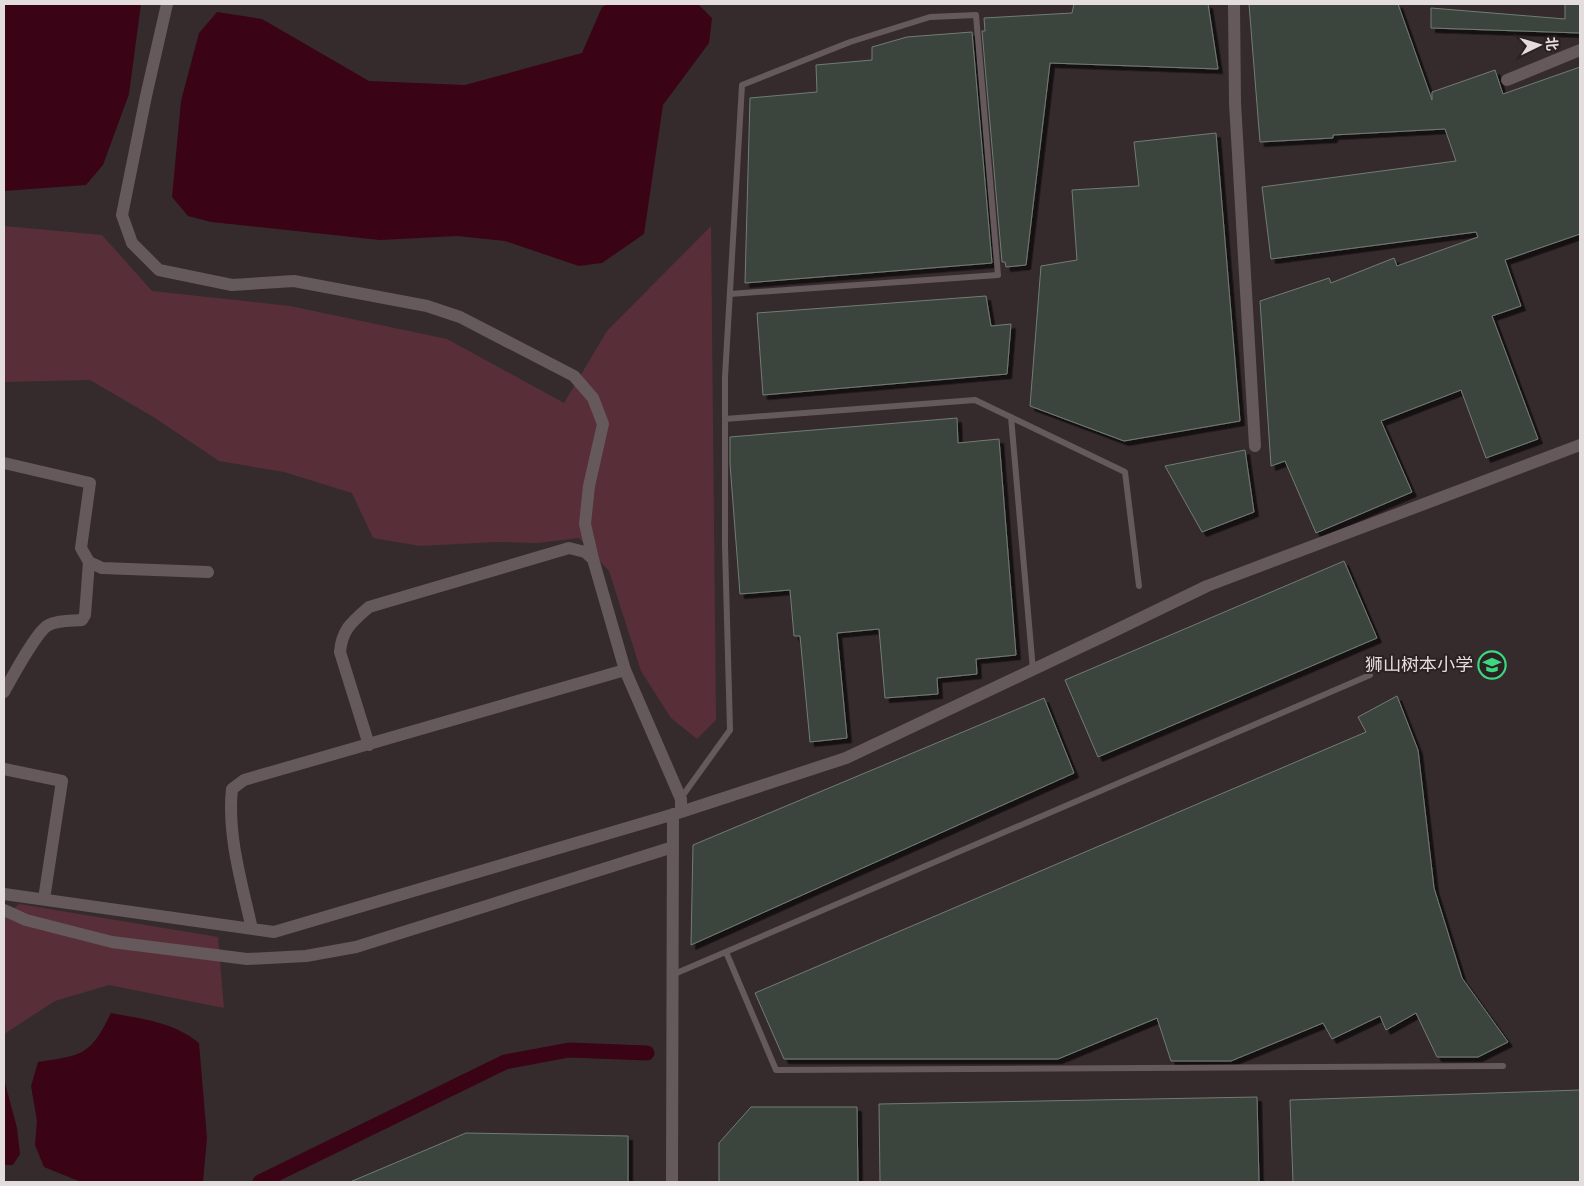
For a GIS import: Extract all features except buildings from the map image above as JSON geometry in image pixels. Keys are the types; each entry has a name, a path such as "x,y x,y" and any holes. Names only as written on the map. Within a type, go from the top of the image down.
{"street":[{"path":"167,4 122,215 132,243 159,270 232,284 294,281 427,306 460,317 574,376 593,398 603,424 588,486 584,524 625,670 678,808 673,847 672,1182"},
{"path":"1234,4 1234,103 1255,446"},
{"path":"1507,80 1580,50"},
{"path":"4,894 274,932 846,758 1207,586 1580,445"},
{"path":"4,463 90,483 81,548 89,562 85,615 82,620 59,622 47,626 39,635 4,692"},
{"path":"369,745 340,652 341,638 350,623 369,607 569,548 585,552 592,558"},
{"path":"89,562 102,568 208,572"},
{"path":"252,929 238,865 230,811 232,789 244,780 625,670"},
{"path":"4,769 62,781 44,899"},
{"path":"4,910 26,920 112,942 247,959 306,956 356,947 673,847"}],"lane":[{"path":"678,808 730,730 724,546 725,377 742,85 850,42 930,17 976,15 998,275 730,294"},
{"path":"725,419 975,400 1125,472 1139,586"},
{"path":"1011,417 1033,670"},
{"path":"672,975 1370,674"},
{"path":"726,952 776,1070 1503,1066"}],"shaded area":[{"path":"4,4 141,4 129,94 103,165 86,185 4,191"},
{"path":"608,4 698,4 712,18 709,43 663,105 644,234 602,263 579,266 505,241 457,236 380,240 211,222 188,216 172,197 181,101 199,33 217,12 262,19 369,81 465,85 582,53 602,7"},
{"path":"4,226 102,235 152,291 290,306 447,339 564,403 607,331 711,226 716,720 697,739 671,718 641,671 609,571 579,538 538,543 496,542 420,546 373,538 352,493 284,472 219,461 155,418 90,380 4,382"},
{"path":"19,904 218,937 224,1008 109,985 55,1001 4,1034 4,916"},
{"path":"111,1013 157,1022 179,1030 199,1043 207,1138 203,1182 81,1182 44,1167 35,1145 37,1121 31,1086 38,1062 75,1055 84,1051 97,1038"},
{"path":"4,1079 17,1128 20,1154 13,1165 4,1165"}],"waterway":[{"path":"260,1182 505,1062 569,1050 647,1053"}],"place":[{"name":"狮山树本小学","path":"1492,665"}]}
